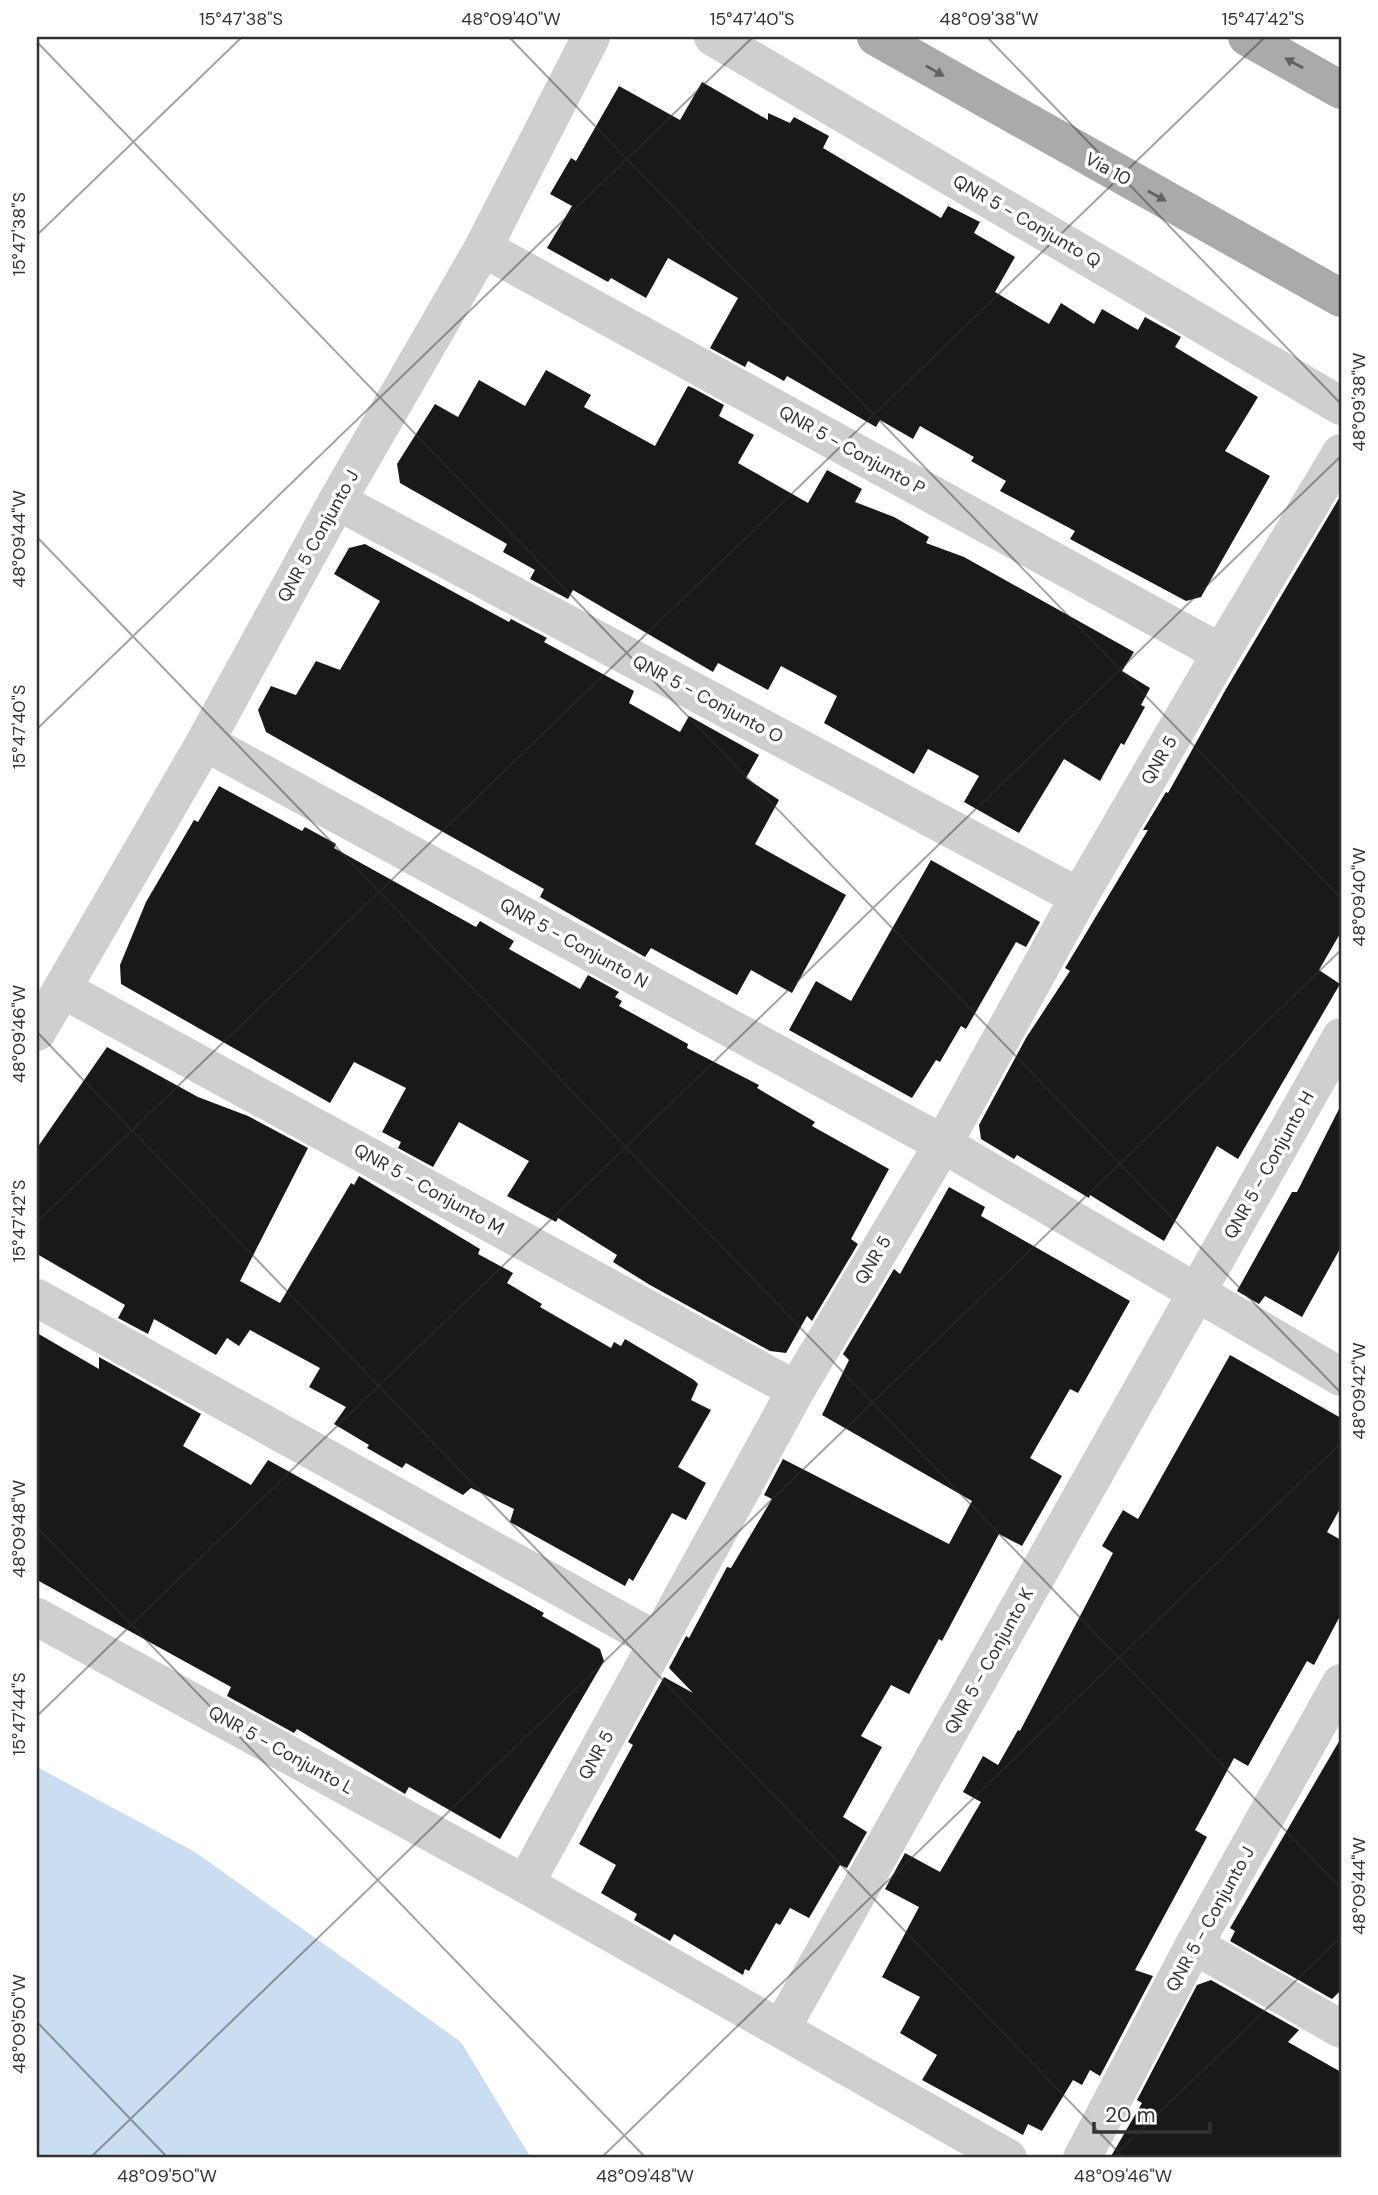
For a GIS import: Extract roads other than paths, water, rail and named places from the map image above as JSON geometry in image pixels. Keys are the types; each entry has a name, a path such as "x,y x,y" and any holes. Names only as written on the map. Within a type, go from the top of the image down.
{"main road":[{"name":"Via 10","path":"876,37 1341,298"},
{"path":"1247,37 1341,90"}],"street":[{"name":"QNR 5 Conjunto J","path":"37,1032 205,742 337,501 483,248 591,37"},
{"name":"QNR 5 - Conjunto Q","path":"713,37 1341,406"},
{"name":"QNR 5 - Conjunto P","path":"483,248 1221,653"},
{"name":"QNR 5","path":"525,1884 796,1390 943,1144 1079,897 1341,453"},
{"name":"QNR 5 - Conjunto O","path":"337,501 1079,897"},
{"name":"QNR 5 - Conjunto N","path":"205,742 943,1144"},
{"name":"QNR 5 - Conjunto M","path":"62,989 796,1390"},
{"name":"QNR 5 - Conjunto H","path":"1196,1294 1341,1037"},
{"path":"943,1144 1341,1377"},
{"name":"QNR 5 - Conjunto K","path":"782,2027 1196,1294"},
{"path":"37,1298 657,1641"},
{"name":"QNR 5 - Conjunto L","path":"37,1617 525,1884"},
{"name":"QNR 5 - Conjunto J","path":"1082,2158 1194,1945 1339,1692"},
{"path":"525,1884 782,2027 1008,2158"},
{"path":"1194,1945 1341,2029"}],"water":[{"path":"37,1767 195,1852 461,2042 531,2158 37,2158"}]}
